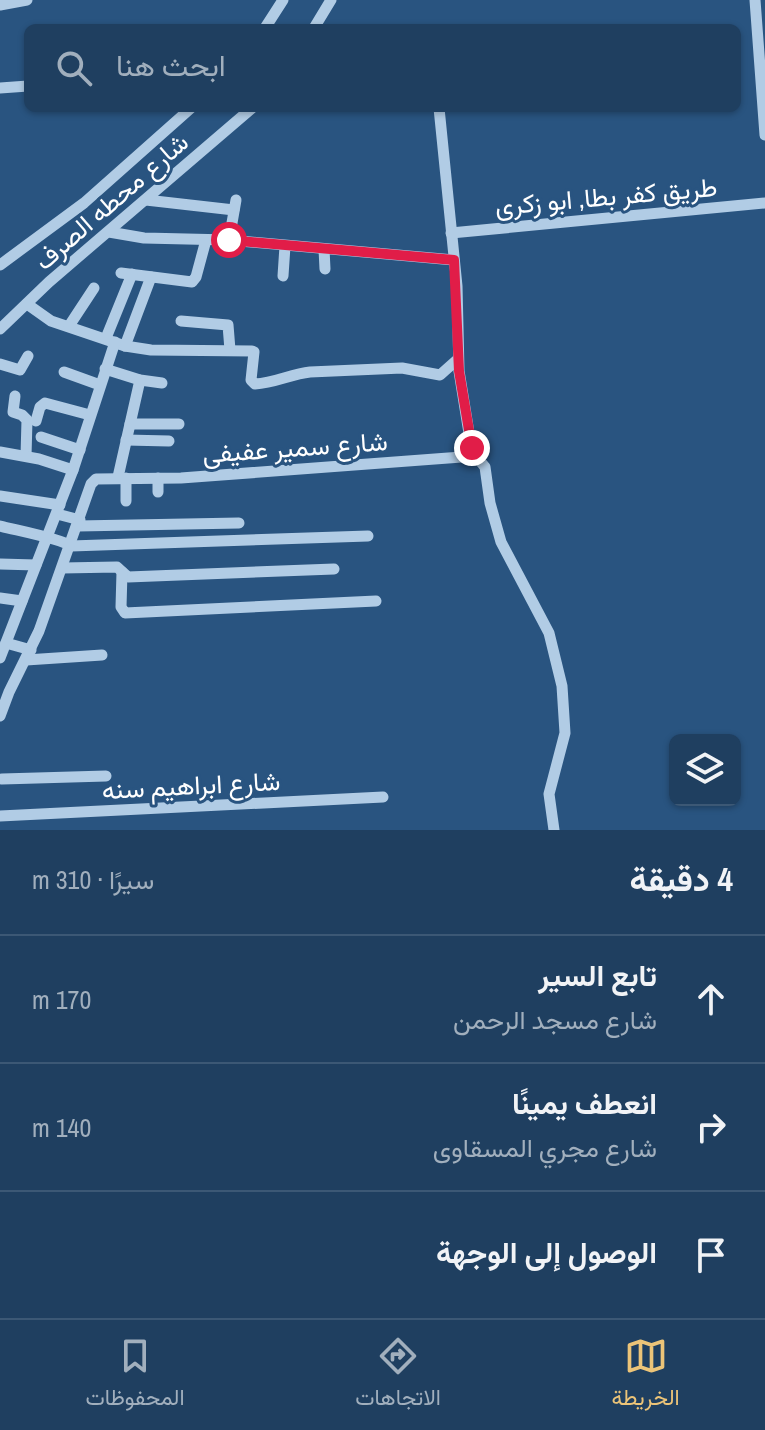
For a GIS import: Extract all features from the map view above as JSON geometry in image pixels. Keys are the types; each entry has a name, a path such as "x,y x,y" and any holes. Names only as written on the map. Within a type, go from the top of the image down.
{"street":[{"path":"0,5 27,0"},
{"path":"268,24 283,0"},
{"path":"316,24 331,0"},
{"path":"755,0 765,135"},
{"path":"0,88 24,86"},
{"name":"شارع محطه الصرف","path":"1,262 84,203 186,112"},
{"name":"شارع محطه الصرف","path":"0,329 247,112"},
{"path":"440,112 459,320 458,359 475,456 485,467 490,503 501,542 549,633 562,686 565,733 549,794 554,830"},
{"path":"146,200 235,205 229,240"},
{"name":"طريق كفر بطا, ابو زكرى","path":"451,233 765,203"},
{"path":"109,232 144,238 229,240 454,260"},
{"path":"115,342 126,274 192,282 206,240"},
{"path":"283,276 285,246"},
{"path":"324,249 325,269"},
{"path":"102,655 28,655 2,651 73,470 115,342 151,277"},
{"path":"69,326 94,288"},
{"path":"27,304 51,321 151,350 252,351 251,380 255,384 310,372 402,368 440,375 458,359"},
{"path":"181,321 228,325 230,350"},
{"path":"0,364 17,371 22,369 28,356"},
{"path":"105,369 162,383"},
{"path":"64,372 100,385"},
{"path":"126,501 122,478 126,440 140,380"},
{"path":"15,396 12,410 27,420 26,456"},
{"path":"36,421 40,407 45,403 90,415"},
{"path":"130,424 179,424"},
{"path":"41,437 80,450"},
{"path":"126,440 169,441"},
{"path":"0,452 73,470"},
{"name":"شارع سمير عفيفى","path":"122,478 475,456"},
{"path":"0,716 28,655 93,481 122,478"},
{"path":"158,478 158,492"},
{"path":"0,496 58,510 79,523 239,523"},
{"path":"0,526 64,541 71,546 368,536"},
{"path":"0,564 36,565"},
{"path":"62,568 113,566 120,568 128,577 334,569"},
{"path":"122,572 121,607 125,613 376,601"},
{"path":"0,598 22,601"},
{"path":"0,794 1,778 106,776"},
{"name":"شارع ابراهيم سنه","path":"0,816 383,797"}],"route":[{"path":"229,240 454,260 459,371 472,448"}]}
